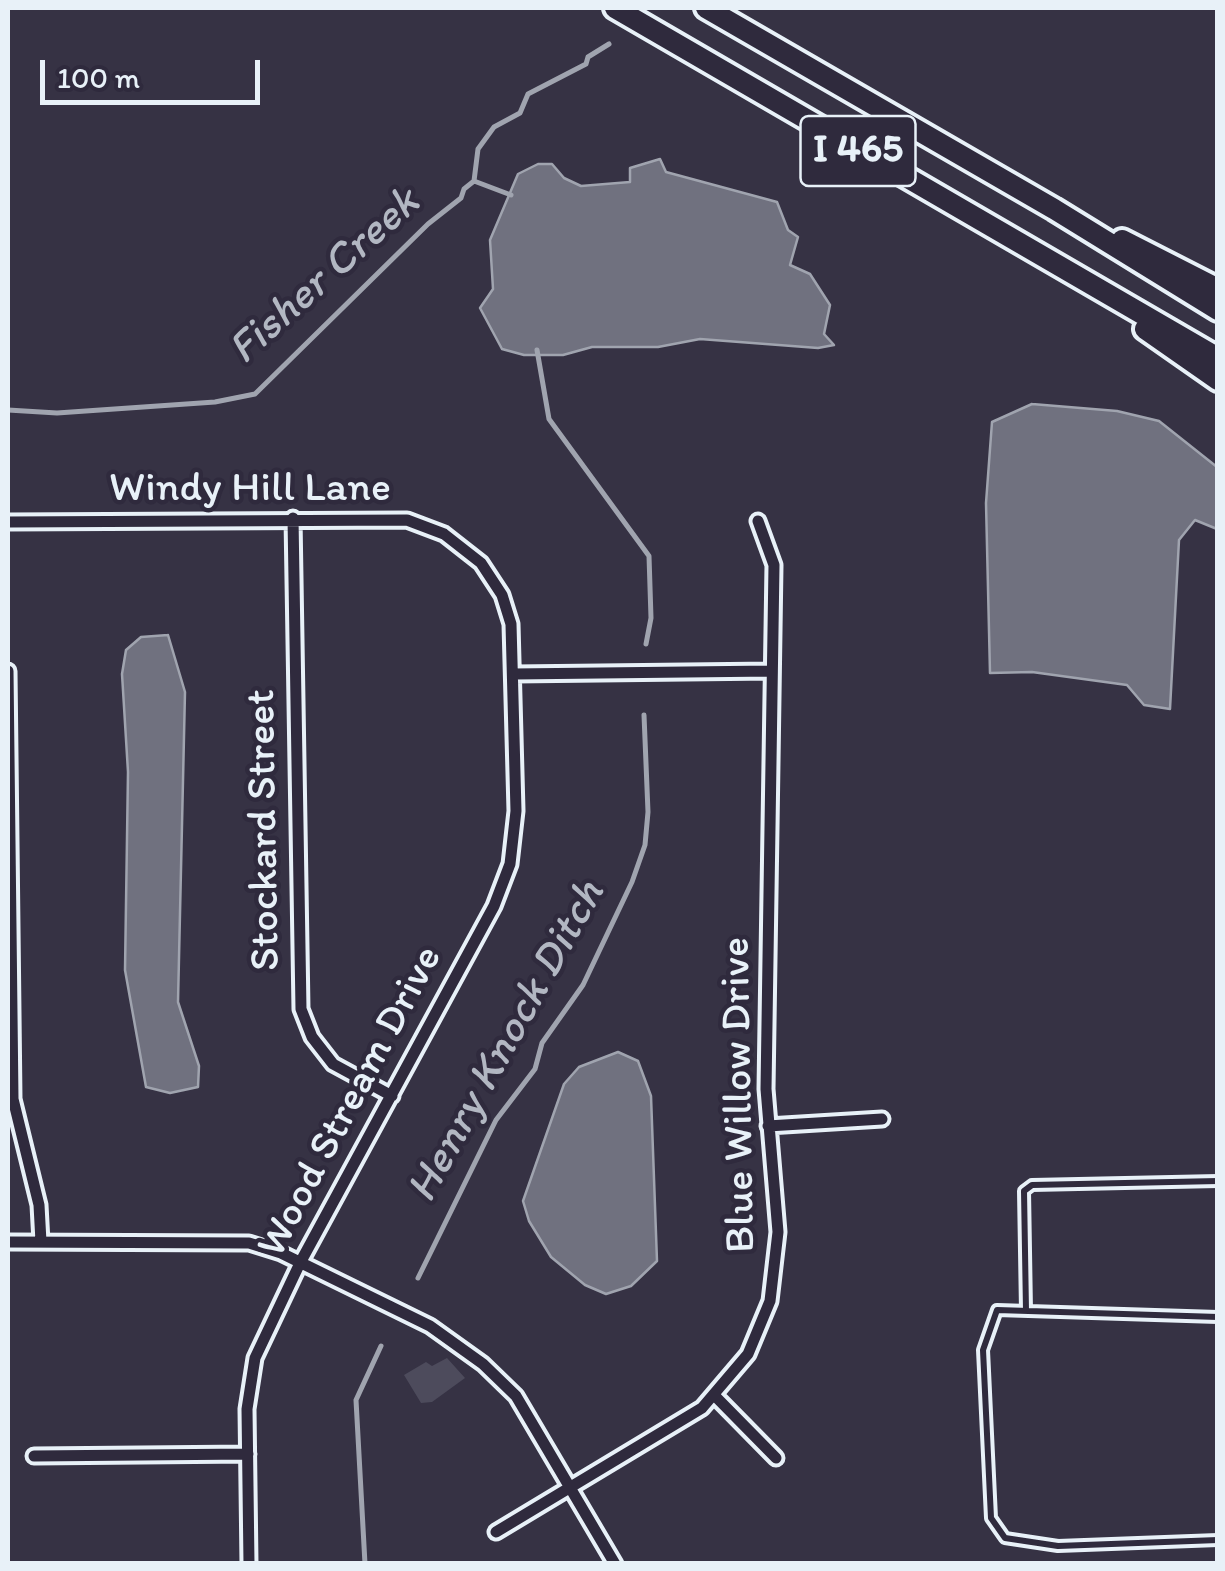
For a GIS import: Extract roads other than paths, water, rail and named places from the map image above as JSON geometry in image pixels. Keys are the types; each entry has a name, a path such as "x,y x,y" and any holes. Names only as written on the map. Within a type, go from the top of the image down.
{"highway":[{"name":"I 465","path":"615,8 1100,294 1218,358"},
{"name":"I 465","path":"706,8 1054,209"},
{"path":"1054,209 1160,257 1218,289"},
{"path":"1054,209 1218,310"},
{"path":"1100,294 1218,380"}],"street":[{"name":"Stockard Street","path":"293,518 301,1009 312,1037 333,1064 392,1096"},
{"name":"Windy Hill Lane","path":"8,522 400,518 430,527 462,545 484,567 502,595 511,624 514,674"},
{"name":"Blue Willow Drive","path":"496,1532 684,1422 716,1396 753,1344 775,1280 778,1232 768,1126 774,565 758,521"},
{"path":"8,671 13,1099 39,1205 41,1242"},
{"path":"514,674 772,671"},
{"name":"Wood Stream Drive","path":"249,1564 248,1392 255,1358 300,1263 494,906 510,864 516,826 514,674"},
{"path":"768,1126 882,1119"},
{"path":"8,1242 236,1240 300,1263 430,1326 491,1370 516,1396 615,1564"},
{"path":"716,1396 776,1458"},
{"path":"34,1456 248,1454"}],"lane":[{"path":"1026,1311 1024,1191 1032,1184 1218,1181"},
{"path":"1218,1317 997,1310 983,1350 992,1518 1005,1538 1058,1546 1218,1540"}],"water":[{"path":"660,159 666,172 777,202 788,230 798,237 790,265 810,274 830,305 824,334 834,345 818,348 700,339 658,347 592,347 563,355 524,355 502,349 480,308 493,289 490,240 518,174 538,164 552,164 564,178 581,186 630,182 630,168"},
{"path":"1032,404 1117,411 1159,421 1217,467 1217,529 1195,520 1179,540 1170,709 1144,705 1127,685 1032,672 990,673 986,503 992,422"},
{"path":"168,635 185,692 178,1002 199,1066 198,1087 170,1093 146,1087 125,970 128,772 122,674 126,650 141,637"},
{"path":"618,1052 638,1061 651,1096 657,1261 631,1286 606,1294 585,1285 551,1257 529,1221 523,1201 564,1084 579,1067"}],"waterway":[{"name":"Fisher Creek","path":"8,410 57,413 215,402 255,394 428,224 461,198 464,189 474,181 478,149 494,127 520,113 528,94 586,64 588,57 609,44"},
{"name":"Henry Knock Ditch","path":"474,181 511,195"},
{"name":"Henry Knock Ditch","path":"537,350 549,419 649,556 651,618 646,644"},
{"name":"Henry Knock Ditch","path":"418,1278 496,1120 535,1069 542,1043 583,985 632,882 645,845 648,812 644,715"},
{"name":"Henry Knock Ditch","path":"365,1564 356,1400 381,1346"}]}
